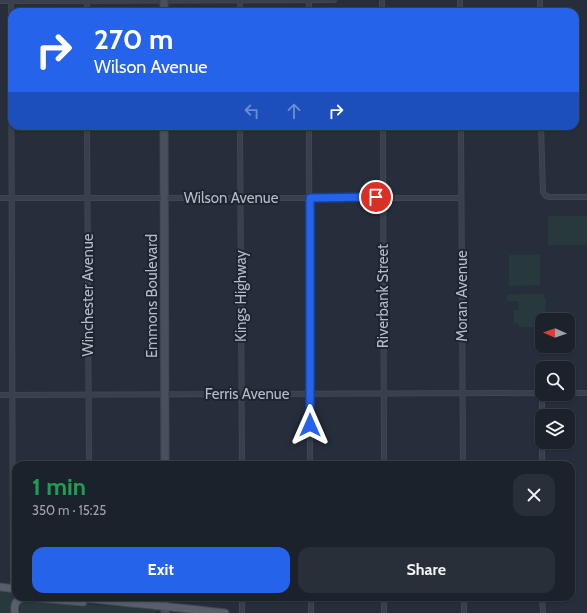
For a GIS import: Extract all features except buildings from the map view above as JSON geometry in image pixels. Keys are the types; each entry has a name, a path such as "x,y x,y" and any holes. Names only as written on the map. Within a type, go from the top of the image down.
{"main road":[{"path":"0,587 12,589"},
{"path":"15,613 15,604 18,601"},
{"path":"73,601 86,601"},
{"path":"109,601 165,610 226,613"}],"street":[{"path":"0,1 334,0"},
{"path":"11,130 13,461"},
{"name":"Winchester Avenue","path":"87,130 89,461"},
{"name":"Emmons Boulevard","path":"164,130 165,461"},
{"name":"Kings Highway","path":"240,130 242,461"},
{"path":"309,130 310,461"},
{"name":"Riverbank Street","path":"383,130 384,461"},
{"name":"Moran Avenue","path":"461,130 463,461"},
{"path":"541,130 542,189 544,195 550,197 587,197"},
{"name":"Wilson Avenue","path":"0,198 461,198"},
{"name":"Ferris Avenue","path":"0,395 535,393"},
{"path":"575,393 587,394"},
{"path":"542,401 542,461"},
{"path":"242,601 242,613"},
{"path":"311,601 311,613"},
{"path":"384,601 384,613"},
{"path":"464,601 464,613"},
{"path":"542,601 542,613"}],"shaded area":[{"path":"548,216 587,216 587,245 548,245"},
{"path":"509,255 540,255 540,285 509,286"},
{"path":"544,294 544,298 546,298 545,313 535,313 535,327 519,327 519,324 514,323 514,310 519,310 519,301 507,301 507,295"},
{"path":"0,592 12,594 13,601 11,613 0,613"},
{"path":"27,601 54,601 155,610 155,613 21,613 20,610 22,604"}],"route":[{"path":"310,425 310,198 376,197"}]}
